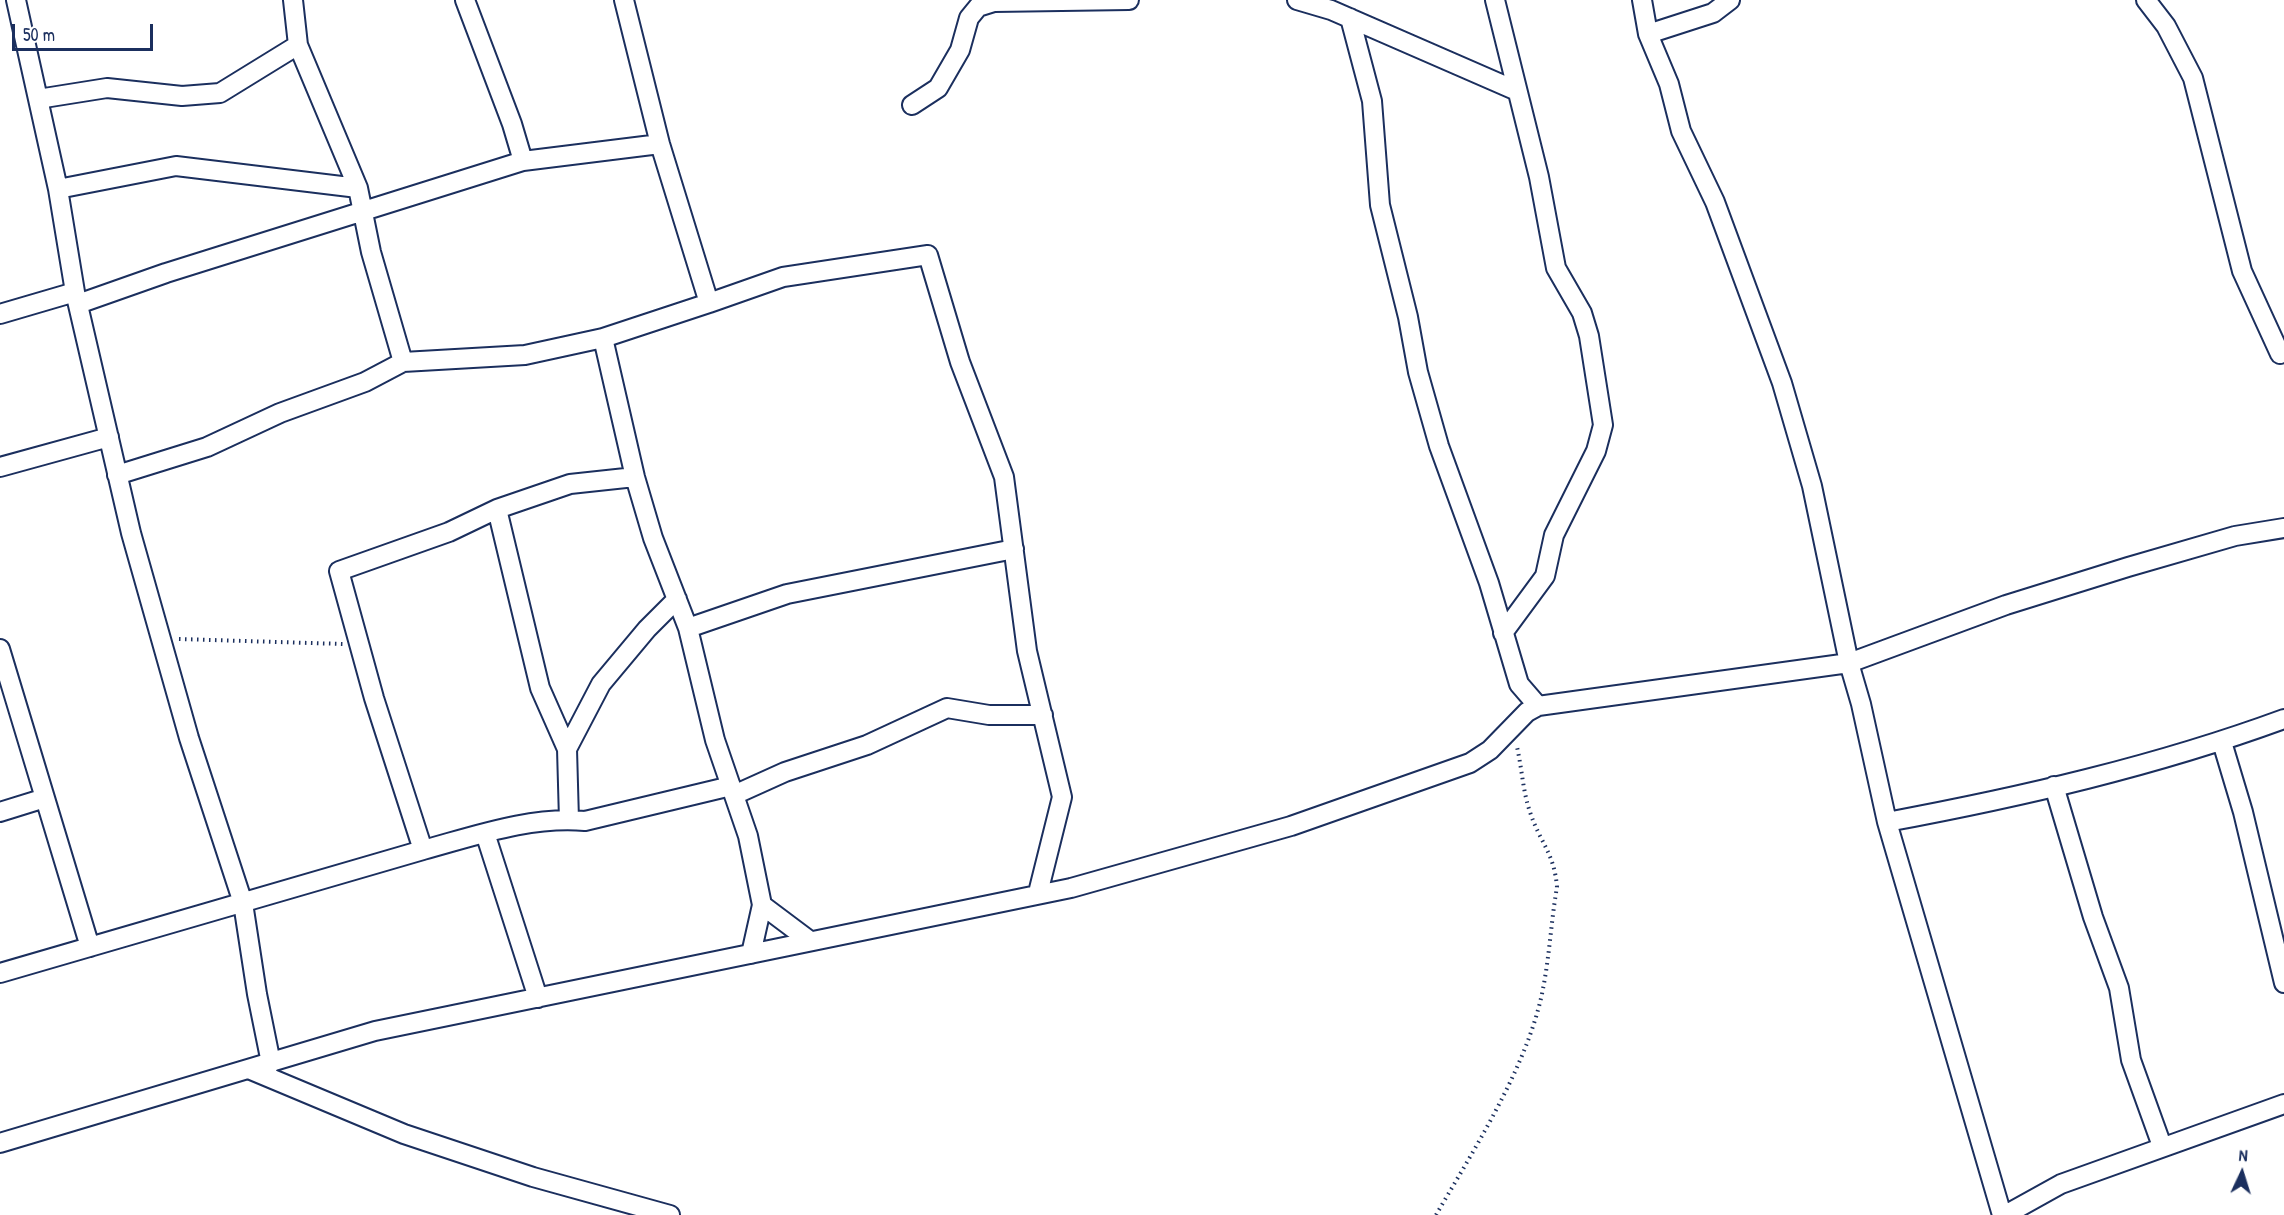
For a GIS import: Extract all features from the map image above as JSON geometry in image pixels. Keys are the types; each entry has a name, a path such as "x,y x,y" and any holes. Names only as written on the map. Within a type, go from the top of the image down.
{"street":[{"path":"16,0 58,189 77,298 117,475 189,738 243,903 271,1064"},
{"path":"293,0 298,45 358,188 371,252 403,362"},
{"path":"465,0 512,124 523,161"},
{"path":"624,0 660,144 709,303"},
{"path":"912,105 938,88 960,50 969,18 978,7 994,3 1129,0"},
{"path":"1297,0 1350,18 1517,91"},
{"path":"1495,0 1539,177 1556,268 1582,313 1589,336 1603,425 1596,451 1554,535 1545,576 1503,633"},
{"path":"1642,0 1648,34 1669,84 1681,131 1715,202 1782,383 1812,486 1849,663 1861,704 1887,822 2004,1215 2061,1184 2284,1104"},
{"path":"1648,34 1713,13 1730,0"},
{"path":"2146,0 2166,26 2193,78 2242,271 2283,358"},
{"path":"1350,18 1372,101 1380,205 1406,307 1418,372 1439,446 1489,582 1520,684 1538,706"},
{"path":"38,99 107,88 182,96 220,93 298,45"},
{"path":"0,314 77,298 166,273 523,161 660,144"},
{"path":"58,189 176,166 358,188"},
{"path":"117,475 207,447 280,413 365,382 403,362 525,355 603,338 783,277 928,255 960,362 1004,477 1027,651 1062,797 1038,893"},
{"path":"603,338 635,477 653,538 688,628 715,740 748,836 762,905 751,954"},
{"path":"0,467 109,437"},
{"path":"423,850 359,644 339,571 449,532 497,509 570,484 635,477"},
{"path":"497,509 540,688 567,749 569,820"},
{"path":"0,1143 271,1064 375,1031 1071,888 1291,826 1450,771 1490,750 1513,729 1527,712 1538,706 1849,663 2006,605 2128,567 2235,536 2284,528"},
{"path":"688,628 787,594 1014,549"},
{"path":"567,749 601,684 646,629 676,599"},
{"path":"0,649 90,947"},
{"path":"0,973 520,824 585,821 732,790 867,745 947,708 989,715 1042,715"},
{"path":"1887,822 2003,800 2222,742 2284,719"},
{"path":"2222,742 2242,812 2284,983"},
{"path":"2054,786 2094,917 2119,988 2131,1060 2162,1146"},
{"path":"0,812 45,798"},
{"path":"485,833 538,998"},
{"path":"762,905 810,941"},
{"path":"250,1070 404,1134 533,1177 670,1215"}],"path":[{"path":"161,638 283,644 359,644"},
{"path":"1436,1215 1522,1055 1538,1009 1557,887 1553,858 1528,806 1513,729"}]}
